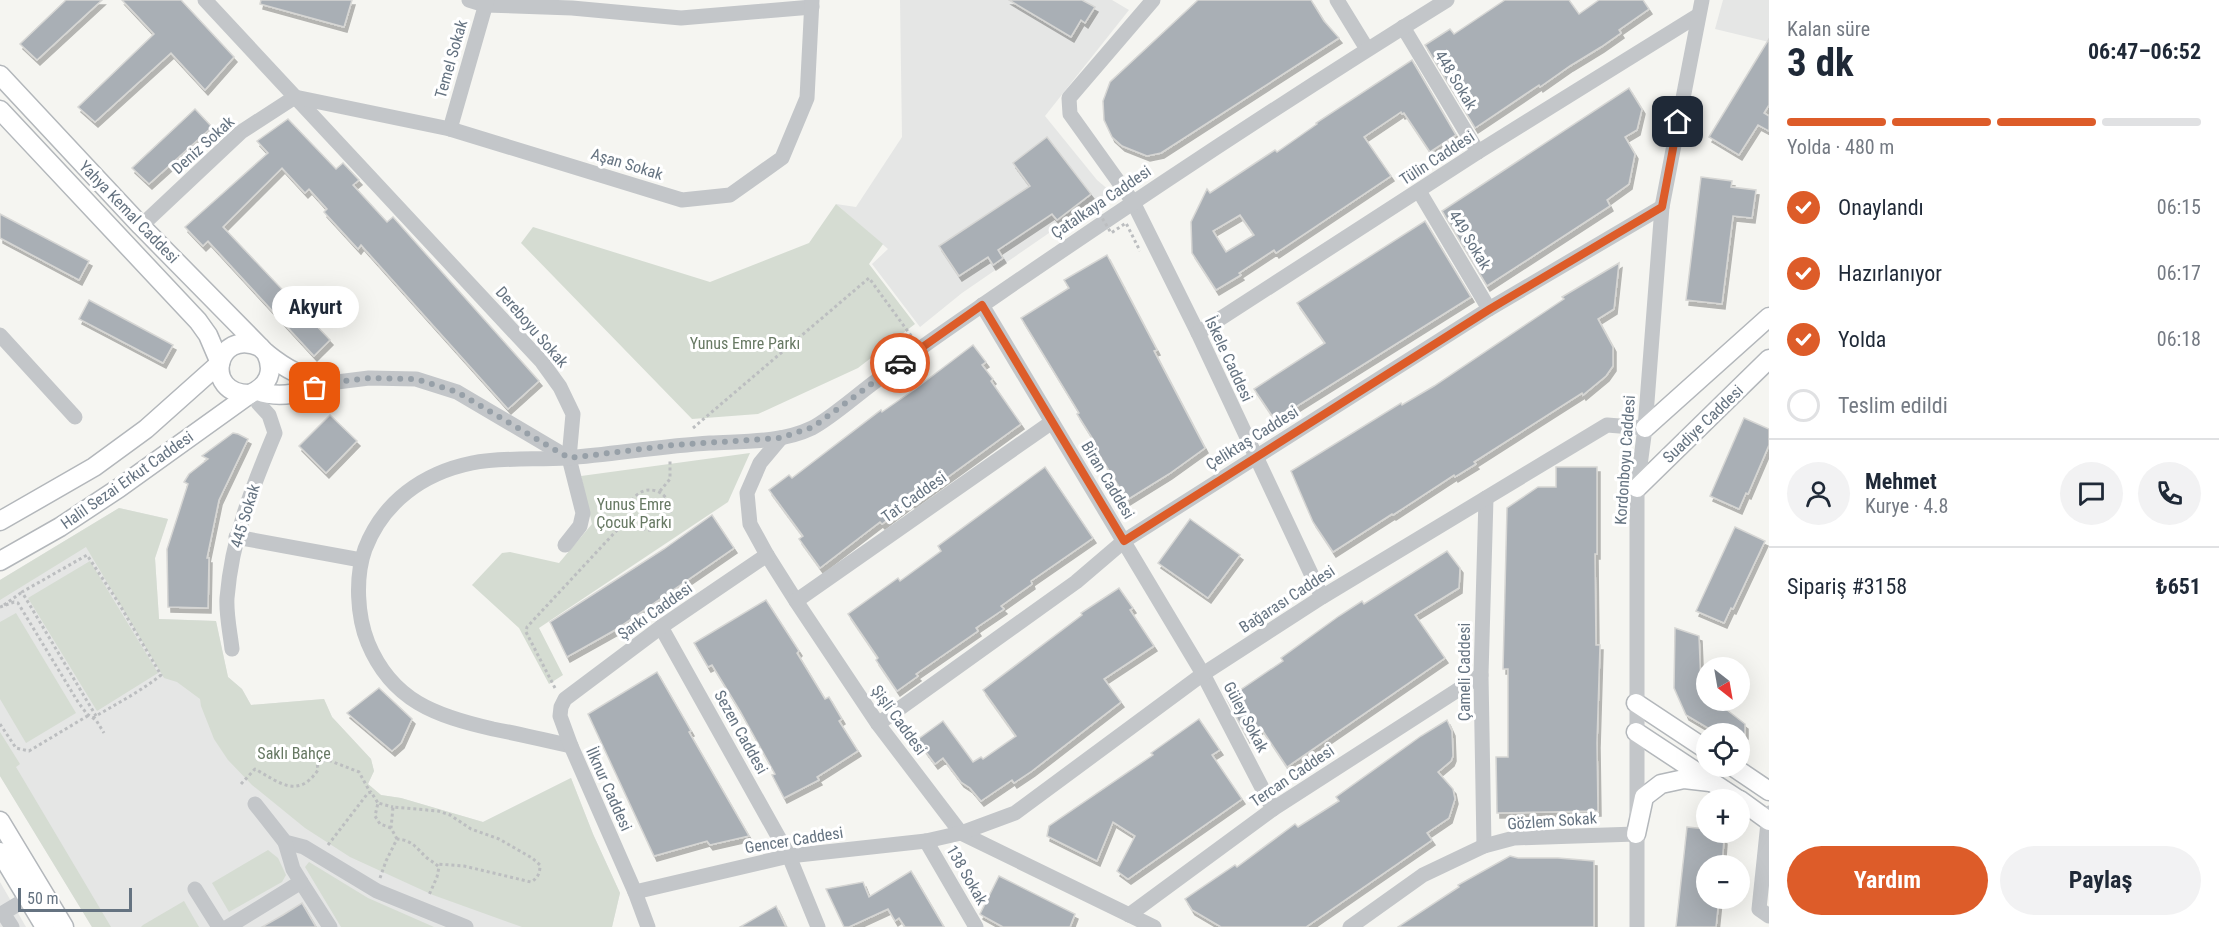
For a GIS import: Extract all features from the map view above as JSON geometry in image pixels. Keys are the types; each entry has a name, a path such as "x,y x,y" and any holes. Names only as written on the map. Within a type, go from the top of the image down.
{"main road":[{"name":"Yahya Kemal Caddesi","path":"0,75 141,226 263,350"},
{"name":"Yahya Kemal Caddesi","path":"0,110 198,321 208,335 220,363"},
{"name":"Suadiye Caddesi","path":"1645,428 1769,317"},
{"name":"Halil Sezai Erkut Caddesi","path":"0,521 94,467 146,429 220,363 223,355 235,345 243,343 263,350 270,361 269,378 253,392 119,488 60,527 0,561"},
{"path":"263,350 286,370 306,378 329,383"},
{"name":"Suadiye Caddesi","path":"1637,488 1769,359"},
{"path":"220,363 221,380 233,392 253,392 274,396 300,393 329,383"},
{"path":"1636,703 1696,743"},
{"path":"1636,732 1724,789"},
{"path":"1748,777 1769,791"},
{"path":"1636,834 1644,797 1660,784 1684,779 1716,783"},
{"path":"1750,806 1769,818"},
{"path":"0,821 64,927"},
{"path":"0,852 45,927"}],"street":[{"name":"Dereboyu Sokak","path":"205,0 542,362 560,387 573,414 569,458 583,513 580,526 565,545"},
{"path":"469,0 681,18 812,4"},
{"name":"İskele Caddesi","path":"1153,0 1069,98 1070,114 1133,202 1198,333 1322,597"},
{"path":"1337,0 1367,49"},
{"name":"Çatalkaya Caddesi","path":"780,438 813,427 920,348 1133,202 1367,49 1447,0"},
{"name":"Kordonboyu Caddesi","path":"1637,927 1637,488 1645,428 1662,207 1697,16 1702,0"},
{"name":"Temel Sokak","path":"450,129 486,3"},
{"name":"Aşan Sokak","path":"295,97 450,129 682,200 730,195 782,158 807,98 812,4"},
{"name":"Tülin Caddesi","path":"1198,333 1478,152 1697,16"},
{"name":"448 Sokak","path":"1403,27 1478,152"},
{"name":"Deniz Sokak","path":"141,226 241,132 295,97"},
{"name":"449 Sokak","path":"1419,191 1490,309"},
{"name":"Çeliktaş Caddesi","path":"878,724 1076,582 1124,541 1490,309 1662,207"},
{"name":"Biran Caddesi","path":"982,305 1203,674"},
{"path":"0,335 75,417"},
{"path":"329,383 369,378 416,379 457,392 569,458"},
{"name":"445 Sokak","path":"232,649 227,600 236,537 259,472 276,433 269,415 258,403 253,392"},
{"name":"Tat Caddesi","path":"796,602 1052,422"},
{"name":"Bağarası Caddesi","path":"961,833 1015,813 1203,674 1322,597 1607,425 1645,428"},
{"path":"571,746 455,721 423,708 399,690 377,663 364,632 359,598 362,560 369,539 387,510 410,488 437,473 474,462 569,458 672,446 780,438"},
{"name":"Şişli Caddesi","path":"780,438 760,463 747,492 750,524 796,602 878,724 961,833 1154,927"},
{"name":"Çameli Caddesi","path":"1484,846 1481,675 1486,498"},
{"path":"236,537 362,560"},
{"name":"Şarkı Caddesi","path":"564,701 661,627 767,555"},
{"name":"Sezen Caddesi","path":"661,627 789,856 818,927"},
{"name":"Güley Sokak","path":"1203,674 1274,809"},
{"name":"Tercan Caddesi","path":"1129,915 1274,809 1481,675"},
{"name":"İlknur Caddesi","path":"564,701 560,716 571,746 648,927"},
{"path":"255,804 285,842 293,869 330,927"},
{"path":"1769,818 1759,909 1769,916"},
{"name":"Gencer Caddesi","path":"634,892 789,856 926,841 961,833"},
{"name":"Gözlem Sokak","path":"1350,927 1423,875 1484,846 1514,838 1636,834"},
{"name":"138 Sokak","path":"926,841 976,927"},
{"path":"285,842 304,847 376,891 466,927"},
{"path":"228,927 301,882"},
{"path":"195,889 219,927"},
{"path":"12,927 3,913 28,898"}],"path":[{"path":"1112,196 1097,208 1111,233 1126,223 1140,251"},
{"path":"660,491 670,479 672,446 869,278 920,348"},
{"path":"647,489 660,491 669,500 671,507 669,519 665,524 653,530 646,530 635,524 630,506 636,495 647,489"},
{"path":"564,701 526,632 526,627 631,516"},
{"path":"87,555 161,675 95,717 89,715 78,702 18,603 14,602 0,608 21,592 87,555"},
{"path":"21,592 104,733"},
{"path":"0,724 16,748 29,750 89,715"},
{"path":"242,784 255,769 291,787 302,787 318,770 317,762 328,760 359,772 378,803 393,807 438,811 450,815 471,829 499,839 532,858 540,865 540,872 531,882 464,866 437,864 425,856 419,847 397,839"},
{"path":"320,856 370,792"},
{"path":"378,803 376,821 391,828"},
{"path":"393,807 391,828 397,839"},
{"path":"376,891 386,861 397,839"},
{"path":"421,909 437,877 439,867 437,864"}],"shaded area":[{"path":"900,0 1112,0 1129,10 1045,116 1097,180 1110,191 962,293 920,327 872,264 888,249 836,204 856,207 902,137"},
{"path":"1723,0 1769,0 1769,42 1715,29"},
{"path":"119,508 168,519 155,558 159,619 216,621 228,677 242,689 251,705 324,699 332,717 371,759 374,771 368,784 381,795 401,798 483,822 571,778 620,893 612,927 92,927 0,776 0,580"},
{"path":"0,882 26,927 0,927"}],"green space":[{"name":"Yunus Emre Parkı","path":"836,204 883,244 869,264 915,324 858,368 758,414 692,419 521,243 533,227 710,282 809,243"},
{"name":"Yunus Emre Çocuk Parkı","path":"750,453 728,502 539,628 563,675 549,684 519,628 472,585 502,553 510,552 559,563 592,524 581,476"},
{"name":"Saklı Bahçe","path":"119,508 168,519 155,558 159,619 216,621 228,677 242,689 251,705 324,699 332,717 371,759 374,771 368,784 381,795 401,798 483,822 571,778 620,893 612,927 522,927 433,895 350,857 305,828 252,785 228,760 214,739 200,699 177,682 164,678 86,547 0,600 0,580"},
{"path":"90,561 158,673 97,711 28,598"},
{"path":"16,613 76,713 26,743 0,699 0,622"},
{"path":"0,732 20,764 16,767 111,927 92,927 0,776"},
{"path":"268,850 278,858 286,875 282,882 229,912 212,883"},
{"path":"309,862 368,898 434,927 341,927 305,867"},
{"path":"184,901 199,927 141,927 143,925"}],"building":[{"path":"66,0 102,0 37,60 20,44"},
{"path":"122,0 181,0 234,57 205,90 171,53 95,122 78,107 154,34"},
{"path":"261,0 352,0 344,27 260,4"},
{"path":"1009,0 1082,0 1095,7 1085,23 1081,20 1071,37"},
{"path":"1198,0 1311,0 1324,21 1339,38 1161,153 1147,156 1122,146 1112,137 1104,120 1103,101 1110,82"},
{"path":"1505,0 1569,0 1579,14 1599,0 1643,0 1649,9 1619,30 1621,33 1601,47 1475,128 1425,45 1450,29 1454,34"},
{"path":"1769,39 1769,105 1764,113 1769,116 1769,131 1758,125 1739,155 1709,137"},
{"path":"1412,60 1456,135 1430,152 1404,113 1401,112 1364,137 1391,176 1276,253 1274,250 1239,273 1241,275 1216,290 1192,253 1191,222 1207,189 1210,193 1275,150 1277,152 1316,123","holes":["1240,215 1254,235 1226,252 1213,231"]},
{"path":"1629,88 1642,109 1637,130 1625,137 1635,154 1629,184 1607,200 1610,206 1487,286 1442,211"},
{"path":"195,109 212,127 149,184 132,168"},
{"path":"288,119 336,169 343,163 359,180 353,185 387,222 393,217 539,381 508,409 361,245 358,249 324,212 327,209 309,189 305,193 282,168 223,227 330,340 314,356 208,241 203,246 185,227 268,153 257,141"},
{"path":"1047,137 1091,194 1057,220 1052,214 998,250 1003,258 993,265 988,257 959,276 939,246 1030,186 1013,163"},
{"path":"1701,177 1732,181 1731,187 1756,190 1752,218 1733,216 1722,304 1686,300"},
{"path":"0,214 89,261 79,280 0,238"},
{"path":"1425,221 1471,297 1275,420 1254,389 1325,343 1297,303"},
{"path":"1107,255 1205,448 1127,500 1092,443 1094,441 1077,414 1079,413 1021,318 1069,288 1064,280"},
{"path":"1619,263 1614,309 1598,319 1613,347 1613,366 1606,376 1583,395 1582,393 1474,462 1476,464 1455,477 1454,475 1333,552 1313,522 1291,471 1401,403 1402,405 1434,386 1564,299 1562,297"},
{"path":"89,300 173,345 163,363 79,319"},
{"path":"973,345 986,362 982,365 993,379 991,381 1021,424 882,524 880,522 820,568 799,539 803,536 769,490 789,475 792,478 881,410 882,412 915,389"},
{"path":"330,415 357,441 326,473 299,446"},
{"path":"1744,418 1769,429 1769,445 1739,509 1710,496"},
{"path":"233,433 248,439 219,500 207,558 209,558 208,608 168,607 167,549 188,484 184,482 189,474 208,459 202,456"},
{"path":"1045,467 1093,538 1031,581 1032,584 1001,606 1004,609 976,628 978,631 916,674 918,676 897,691 848,614 898,578 900,581 941,551 938,546"},
{"path":"1556,467 1597,467 1596,645 1600,645 1597,743 1598,811 1497,813 1496,757 1508,757 1508,669 1503,669 1507,508 1538,487 1556,487"},
{"path":"712,515 734,548 615,630 567,657 550,622 664,549"},
{"path":"1190,519 1240,555 1208,598 1158,563"},
{"path":"1735,527 1765,541 1724,623 1696,611"},
{"path":"1447,551 1460,568 1459,588 1415,615 1445,658 1287,767 1261,728 1247,738 1227,699 1283,661 1281,658 1339,616 1362,601 1364,604"},
{"path":"1119,588 1133,608 1130,610 1154,646 1104,679 1121,702 1032,771 1014,783 1012,780 981,801 970,788 961,782 943,758 935,764 917,740 943,721 973,762 981,757 983,759 1016,736 983,690 1082,615 1081,613"},
{"path":"766,600 799,651 797,653 825,699 829,697 842,719 839,721 858,751 817,777 819,780 784,798 772,775 775,774 740,711 712,665 708,667 694,643"},
{"path":"1675,628 1699,636 1700,657 1696,657 1696,711 1728,711 1744,723 1699,723 1686,715 1674,688"},
{"path":"657,672 749,836 710,845 707,841 654,856 588,714"},
{"path":"379,688 412,719 401,743 392,751 347,713"},
{"path":"1199,719 1220,750 1212,755 1242,799 1128,879 1117,871 1135,836 1113,822 1097,861 1047,836 1049,826 1153,755 1151,753"},
{"path":"1447,720 1452,731 1453,756 1451,761 1438,772 1453,789 1455,799 1449,818 1427,833 1432,840 1306,927 1221,927 1192,910 1185,899 1235,865 1237,867 1295,824 1298,827 1339,801 1336,797"},
{"path":"1687,827 1696,828 1696,843 1724,843 1723,855 1696,855 1696,909 1718,909 1716,927 1676,927"},
{"path":"1510,856 1594,861 1594,927 1398,927 1459,887 1458,885"},
{"path":"911,871 944,927 905,927 899,918 895,921 888,909 849,927 844,927 826,889 863,882 869,897"},
{"path":"999,876 1075,914 1070,927 1003,927 981,915"},
{"path":"302,903 316,927 262,927 283,915"},
{"path":"776,906 786,927 740,927"}],"way so far":[{"path":"315,388 329,383 369,378 416,379 457,392 569,458 674,445 780,438 813,427 900,363"}],"place":[{"name":"Akyurt","path":"315,388"}],"route":[{"path":"900,363 982,305 1124,541 1490,309 1662,207 1678,122"}]}
